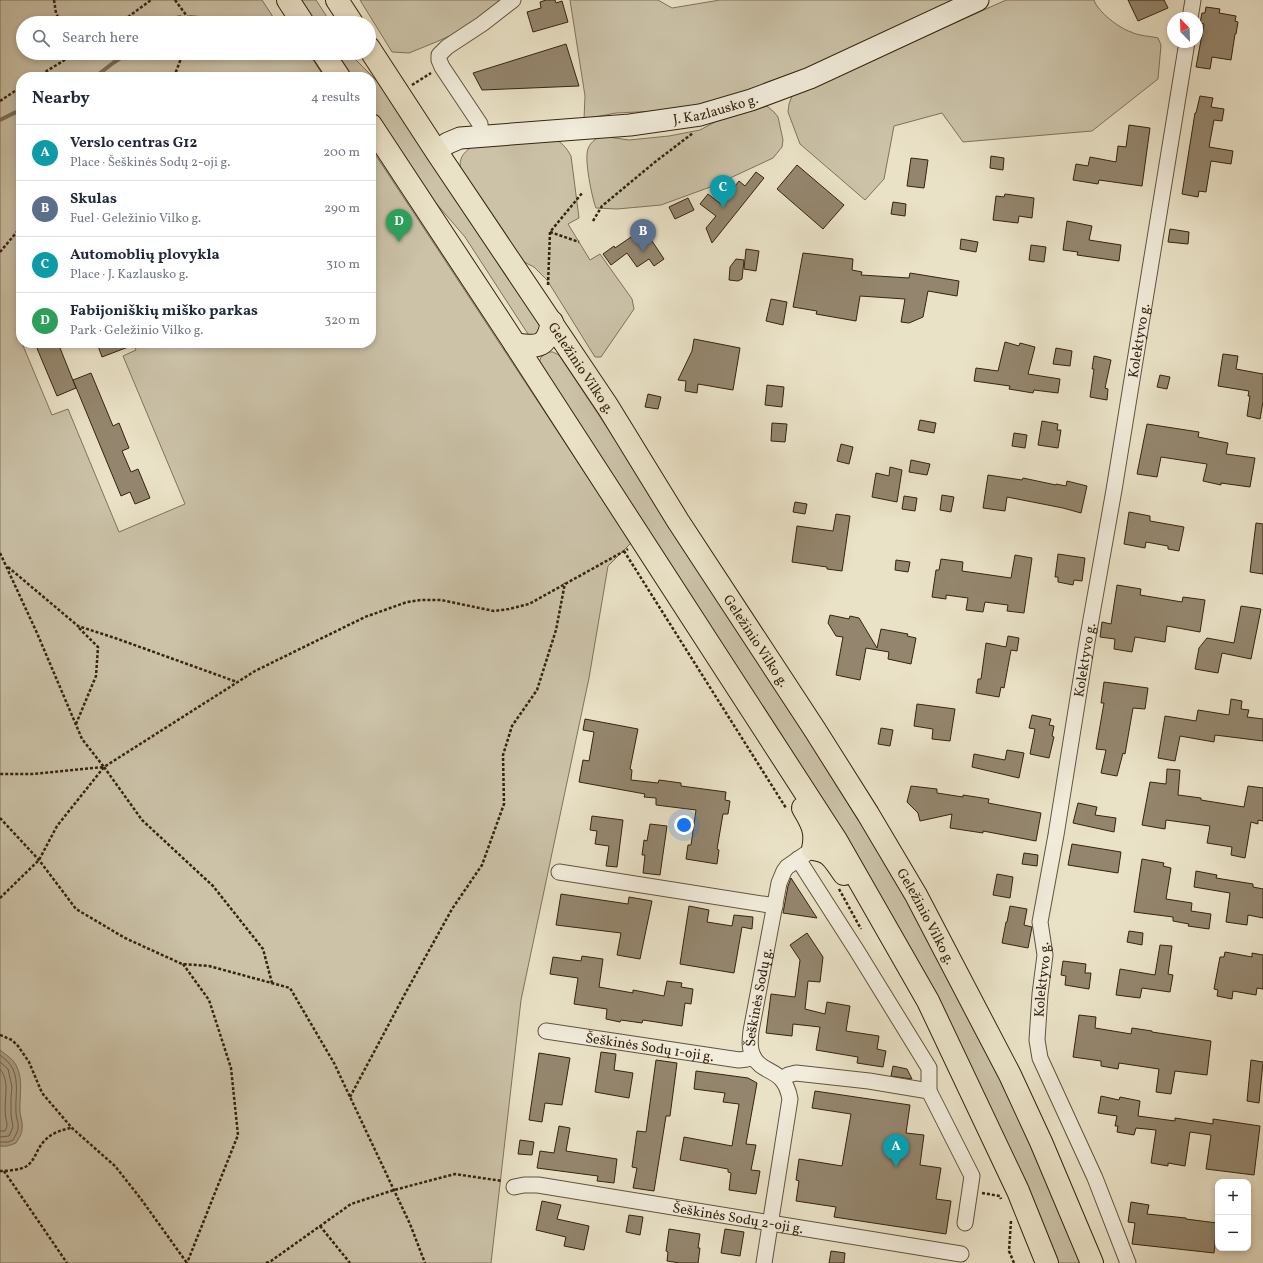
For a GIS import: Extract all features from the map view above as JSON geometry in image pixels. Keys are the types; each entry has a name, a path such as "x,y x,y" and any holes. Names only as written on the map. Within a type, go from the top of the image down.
{"highway":[{"path":"288,0 298,16"},
{"path":"337,0 347,16"},
{"name":"Geležinio Vilko g.","path":"376,59 436,151 608,407 678,521 815,730 916,895 1010,1075 1041,1142 1092,1263"},
{"path":"328,60 336,72"},
{"path":"376,134 515,344 836,840 932,1008 1018,1191 1048,1263"},
{"path":"515,344 531,346 543,343 549,337 552,322"},
{"path":"775,746 786,781 812,825 815,840 806,854"},
{"path":"806,854 823,850 832,856 847,878 861,903 886,928"}],"street":[{"path":"481,136 480,124 442,66 439,60 439,55 513,0"},
{"name":"J. Kazlausko g.","path":"436,151 448,143 460,138 630,125 700,115 751,100 810,78 978,0"},
{"path":"1191,12 1193,0"},
{"name":"Kolektyvo g.","path":"1128,1263 1095,1178 1043,1064 1038,1049 1037,1040 1040,994 1045,955 1040,922 1114,490 1124,417 1186,48"},
{"path":"806,854 861,957 929,1068 929,1091 972,1176 965,1223"},
{"name":"Šeškinės Sodų g.","path":"782,1079 773,1071 758,1063 753,1056 750,1041 751,1031 779,883 784,871 806,854"},
{"path":"559,872 775,906"},
{"name":"Šeškinės Sodų 1-oji g.","path":"546,1031 739,1060 747,1059 753,1056"},
{"path":"764,1263 790,1099 786,1085 782,1079 788,1074 796,1073 870,1081 929,1091"},
{"name":"Šeškinės Sodų 2-oji g.","path":"514,1187 538,1185 961,1254"}],"path":[{"path":"54,0 58,16"},
{"path":"129,16 151,0"},
{"path":"176,0 187,16"},
{"path":"45,72 65,60"},
{"path":"176,72 180,60"},
{"path":"410,87 442,66"},
{"path":"0,101 16,90"},
{"path":"593,221 602,206 655,162 702,127 700,115"},
{"path":"548,285 550,232 583,192"},
{"path":"550,232 579,242"},
{"path":"0,252 16,233"},
{"path":"0,898 39,860 57,826 104,767 255,671 365,617 407,602 441,600 494,611 529,604 642,542"},
{"path":"0,554 37,633 82,739 142,820 213,886 263,949 272,983"},
{"path":"6,566 78,626 98,647 96,676 76,725"},
{"path":"350,1097 452,910 482,865 504,804 503,755 512,726 537,690 556,630 565,583"},
{"path":"78,626 237,682"},
{"path":"0,774 32,774 104,767"},
{"path":"0,818 39,860 76,909 125,938 182,964 209,966 290,988 334,1063 410,1224 425,1263"},
{"path":"182,964 209,1000 214,1015 231,1068 238,1135 187,1263"},
{"path":"0,1035 12,1040 18,1046 29,1062 42,1093 72,1128 115,1166 141,1199 187,1263"},
{"path":"0,1171 25,1168 32,1162 40,1145 49,1136 60,1130 72,1128"},
{"path":"4,1171 67,1263"},
{"path":"266,1263 271,1261 351,1204 394,1190 455,1174 500,1180 514,1187"},
{"path":"970,1191 1000,1196 1003,1202"},
{"path":"1011,1220 1008,1252 1014,1263"},
{"path":"320,1226 350,1263"}],"shaded area":[{"path":"0,0 262,0 272,16 16,16 16,60 313,60 321,72 16,72 16,348 24,348 52,415 68,409 119,532 185,504 123,356 136,350 135,348 376,348 376,156 631,543 608,566 589,678 521,1000 491,1263 0,1263"},
{"path":"300,0 316,0 326,16 310,16"},
{"path":"360,0 507,0 472,26 409,53 392,52 376,26 376,16 370,16"},
{"path":"570,0 658,0 672,8 720,0 959,0 793,77 746,94 678,110 616,113 584,119 585,96"},
{"path":"1006,0 1094,0 1096,5 1104,14 1126,30 1137,34 1158,38 1161,45 1158,79 1092,131 963,142 942,113 894,126 884,179 865,200 800,144 788,112 792,96"},
{"path":"339,60 356,60 368,72 347,72"},
{"path":"376,80 387,91 539,324 541,331 533,337 528,334 465,237 429,195 376,117"},
{"path":"767,106 778,117 783,140 782,147 773,158 713,186 661,205 617,209 596,208 589,178 587,154 590,145 599,137 629,140 669,136 700,130 715,122"},
{"path":"554,138 564,146 571,156 579,218 568,224 590,260 600,254 632,299 634,309 601,357 595,357 547,280 534,267 522,261 462,173 460,164 464,153 475,145"},
{"path":"547,352 553,352 559,355 659,506 865,825 920,920 1026,1127 1083,1263 1058,1263 1014,1158 539,363 541,357"}],"water":[{"path":"0,1050 11,1058 16,1065 21,1083 21,1133 16,1143 4,1146 0,1146"}],"building":[{"path":"555,0 556,3 562,1 568,22 533,32 527,12 541,8 540,2"},
{"path":"1128,0 1164,0 1168,8 1138,21"},
{"path":"1206,7 1220,9 1219,13 1236,16 1235,21 1238,22 1231,60 1212,57 1210,69 1196,67 1200,48 1203,48 1203,13 1205,13"},
{"path":"566,44 579,86 482,90 473,73"},
{"path":"1200,96 1213,98 1211,107 1224,109 1222,121 1214,120 1209,147 1233,151 1231,164 1211,161 1206,192 1199,191 1198,197 1182,194 1195,113"},
{"path":"1129,125 1150,128 1142,186 1099,180 1098,184 1073,180 1076,164 1088,166 1090,157 1116,162 1118,146 1126,147"},
{"path":"991,156 1004,158 1003,170 990,168"},
{"path":"911,158 928,160 924,188 907,186"},
{"path":"797,165 844,205 823,229 777,189"},
{"path":"756,172 764,178 712,243 706,228 716,216 700,204 708,194 721,204 739,181 745,186"},
{"path":"1005,194 1034,198 1032,218 1019,216 1018,223 993,220 996,196 1004,197"},
{"path":"688,198 694,210 675,219 669,207"},
{"path":"893,202 906,204 905,216 891,214"},
{"path":"1067,221 1092,226 1089,240 1121,245 1119,261 1077,255 1078,252 1063,250"},
{"path":"1170,229 1189,232 1188,244 1168,242"},
{"path":"646,232 664,259 654,266 649,259 637,267 627,253 611,265 603,254 634,235 637,238"},
{"path":"961,239 978,242 976,252 960,249"},
{"path":"1031,245 1046,247 1044,262 1029,260"},
{"path":"746,249 759,251 756,271 744,269"},
{"path":"803,253 853,259 852,270 862,272 861,275 909,278 910,273 959,281 957,296 928,291 923,317 909,323 901,322 905,299 860,296 856,321 816,314 817,311 793,307"},
{"path":"736,259 744,260 742,279 738,281 729,280 730,267"},
{"path":"771,299 787,302 783,325 766,321"},
{"path":"694,339 740,348 733,390 698,384 697,393 685,391 686,381 678,380 692,351"},
{"path":"1005,342 1019,346 1020,343 1035,347 1028,374 1060,379 1058,393 1034,390 1033,393 1009,389 1010,386 974,381 976,368 998,371"},
{"path":"37,348 60,348 76,388 57,396"},
{"path":"99,348 126,348 102,357"},
{"path":"1056,348 1072,351 1070,366 1053,364"},
{"path":"1223,354 1238,356 1236,369 1263,374 1263,402 1260,419 1247,416 1250,396 1248,396 1249,391 1218,386"},
{"path":"1094,356 1111,360 1105,388 1108,389 1107,400 1090,397 1094,369 1092,369"},
{"path":"91,373 113,426 119,423 129,448 122,451 131,472 138,469 150,498 135,504 130,492 121,496 73,380"},
{"path":"1160,375 1170,377 1167,389 1157,387"},
{"path":"767,385 784,387 782,407 765,405"},
{"path":"648,394 661,397 658,409 645,407"},
{"path":"920,420 936,423 934,433 918,430"},
{"path":"1042,421 1058,424 1057,430 1061,430 1058,448 1038,445"},
{"path":"772,423 787,424 785,442 771,441"},
{"path":"1147,424 1199,432 1198,437 1228,443 1226,454 1255,458 1250,487 1221,483 1221,485 1203,481 1207,464 1161,457 1157,477 1137,474"},
{"path":"1014,433 1027,435 1025,448 1012,446"},
{"path":"841,444 853,447 849,464 837,461"},
{"path":"911,460 930,464 927,475 909,472"},
{"path":"890,467 902,470 897,502 872,497 876,473 889,476"},
{"path":"988,475 1022,480 1023,478 1066,486 1067,481 1087,486 1081,513 1007,497 1005,511 983,508"},
{"path":"942,495 954,497 951,512 940,510"},
{"path":"904,496 917,498 915,511 902,509"},
{"path":"795,502 807,504 805,514 793,512"},
{"path":"1129,512 1150,516 1150,521 1184,527 1179,551 1168,549 1168,546 1146,542 1145,548 1124,544"},
{"path":"836,514 850,516 842,571 827,569 827,567 792,562 797,526 833,531"},
{"path":"1256,523 1263,524 1263,574 1250,572"},
{"path":"1058,554 1085,558 1082,581 1074,580 1073,585 1058,582 1058,577 1055,577"},
{"path":"1015,555 1032,558 1024,613 1007,611 1008,605 985,602 983,612 966,610 968,598 946,595 946,599 932,597 936,570 939,570 941,559 963,562 962,571 1011,578"},
{"path":"896,560 910,562 908,572 895,570"},
{"path":"1117,585 1141,589 1140,595 1182,602 1183,597 1205,600 1200,632 1167,626 1165,642 1135,637 1132,652 1114,649 1115,639 1100,637 1102,622 1111,624"},
{"path":"1241,606 1261,609 1251,659 1222,653 1218,673 1195,669 1199,648 1207,638 1234,643"},
{"path":"830,615 849,619 850,616 859,618 877,648 881,629 908,634 907,636 916,638 911,664 888,659 889,652 866,648 860,680 836,675 843,637 836,636 828,623"},
{"path":"1008,636 1019,638 1017,651 1011,650 1004,688 1001,687 999,697 976,693 978,679 981,679 986,643 1006,647"},
{"path":"1104,682 1148,688 1145,709 1133,708 1125,754 1123,753 1117,776 1101,773 1106,750 1096,749 1104,703 1101,703"},
{"path":"1231,699 1242,701 1241,709 1249,710 1247,717 1263,719 1263,741 1215,735 1214,742 1180,736 1175,761 1158,758 1165,716 1196,721 1198,710 1229,715"},
{"path":"917,704 955,709 950,741 932,739 933,729 914,726"},
{"path":"1032,715 1051,719 1049,725 1054,726 1052,736 1054,737 1049,758 1030,754 1035,729 1029,728"},
{"path":"585,719 638,729 630,769 632,770 631,780 658,783 659,780 681,783 681,786 726,792 725,800 730,801 728,814 723,814 717,849 719,850 717,864 686,859 688,845 691,845 696,810 656,805 656,798 644,797 645,794 579,782 583,760 589,761 594,732 583,730"},
{"path":"881,728 893,730 890,746 878,744"},
{"path":"1007,750 1024,753 1019,778 972,767 974,754 1005,760"},
{"path":"1167,769 1180,770 1178,795 1201,798 1201,800 1244,807 1248,786 1263,788 1263,821 1258,820 1258,824 1251,822 1245,858 1231,855 1232,847 1207,843 1210,826 1166,820 1165,829 1142,825 1150,782 1166,784"},
{"path":"911,786 937,789 937,793 989,799 988,803 1041,813 1036,841 983,831 983,833 950,828 952,814 920,821 918,813 907,802"},
{"path":"1078,803 1097,807 1095,815 1116,818 1114,832 1073,823"},
{"path":"592,816 623,820 617,867 606,866 609,846 595,844 597,831 590,830"},
{"path":"650,824 667,826 660,875 643,873 645,855 642,855 644,840 647,841"},
{"path":"1072,844 1121,852 1118,873 1068,865"},
{"path":"1024,853 1038,855 1037,866 1022,864"},
{"path":"1142,859 1164,863 1163,866 1171,868 1166,899 1192,903 1191,911 1211,914 1209,929 1188,926 1189,924 1173,921 1173,917 1134,912"},
{"path":"1196,871 1217,875 1216,878 1253,884 1253,887 1263,889 1263,918 1248,915 1247,925 1226,922 1230,893 1194,887"},
{"path":"997,874 1013,877 1010,898 993,895"},
{"path":"791,878 817,918 783,913"},
{"path":"561,894 628,904 629,897 652,901 640,959 617,955 621,933 556,925"},
{"path":"689,906 709,910 707,922 732,926 734,915 753,917 752,929 742,927 734,973 680,964"},
{"path":"1010,906 1027,909 1024,925 1032,927 1028,948 1002,943"},
{"path":"1129,931 1143,933 1142,945 1127,942"},
{"path":"807,933 823,957 820,982 808,981 805,1009 825,1014 827,1002 850,1006 846,1031 879,1036 877,1049 886,1051 883,1067 857,1063 858,1057 816,1050 820,1027 793,1024 792,1036 766,1033 771,994 795,997 800,960 790,945"},
{"path":"1160,945 1172,946 1168,974 1173,975 1170,992 1142,988 1140,998 1116,995 1120,969 1155,975"},
{"path":"1225,952 1252,957 1252,953 1263,955 1263,989 1257,988 1256,995 1233,991 1232,999 1217,996 1218,990 1214,989 1220,957 1224,957"},
{"path":"582,956 603,959 599,987 633,993 633,990 664,996 667,981 682,983 681,987 693,989 691,1004 685,1003 682,1026 643,1020 642,1023 621,1020 620,1022 606,1019 607,1009 574,1004 578,978 550,974 553,957 581,961"},
{"path":"1063,961 1086,964 1085,973 1091,973 1089,989 1065,985 1066,976 1061,975"},
{"path":"1079,1015 1096,1017 1095,1028 1131,1034 1132,1028 1211,1041 1207,1075 1175,1071 1171,1094 1156,1092 1159,1069 1119,1063 1118,1069 1101,1066 1101,1061 1073,1057"},
{"path":"601,1052 616,1054 614,1070 633,1073 629,1098 595,1092"},
{"path":"539,1053 570,1058 562,1105 545,1103 542,1122 529,1120"},
{"path":"656,1060 677,1063 670,1116 666,1116 654,1191 633,1188 637,1168 632,1167 637,1131 646,1132"},
{"path":"1251,1060 1263,1062 1259,1103 1247,1101"},
{"path":"893,1066 907,1069 912,1079 891,1076"},
{"path":"696,1071 748,1078 757,1083 746,1144 756,1145 751,1170 760,1171 756,1194 729,1190 731,1173 728,1172 728,1169 680,1160 684,1137 732,1146 739,1104 723,1102 725,1093 694,1089"},
{"path":"815,1091 910,1105 906,1133 924,1135 920,1165 941,1168 936,1199 951,1201 946,1234 834,1217 836,1207 796,1201 799,1181 796,1180 799,1159 842,1166 851,1114 812,1108"},
{"path":"1101,1096 1119,1100 1120,1097 1140,1101 1138,1116 1175,1121 1175,1118 1213,1124 1213,1119 1260,1126 1254,1175 1206,1169 1211,1135 1190,1132 1185,1166 1168,1163 1168,1166 1151,1163 1156,1130 1136,1128 1134,1135 1117,1132 1118,1126 1115,1126 1117,1116 1098,1113"},
{"path":"559,1126 570,1128 566,1151 617,1159 614,1183 597,1181 598,1176 537,1168 540,1151 554,1153"},
{"path":"520,1140 534,1142 532,1155 518,1154"},
{"path":"542,1201 561,1205 557,1219 589,1226 584,1250 564,1246 566,1237 536,1230"},
{"path":"1131,1202 1149,1205 1147,1214 1215,1223 1214,1253 1132,1244 1135,1223 1128,1222"},
{"path":"629,1215 643,1217 640,1235 626,1232"},
{"path":"669,1229 700,1234 698,1263 667,1261 668,1252 666,1251"},
{"path":"725,1229 744,1232 740,1256 721,1253"},
{"path":"831,1251 845,1253 844,1263 829,1263"}],"waterway":[{"path":"101,72 118,60"},
{"path":"0,120 16,112"}],"place":[{"name":"Automoblių plovykla","path":"723,208"},
{"name":"Fabijoniškių miško parkas","path":"399,242"},
{"name":"Skulas","path":"643,252"},
{"name":"Verslo centras G12","path":"896,1167"}]}
